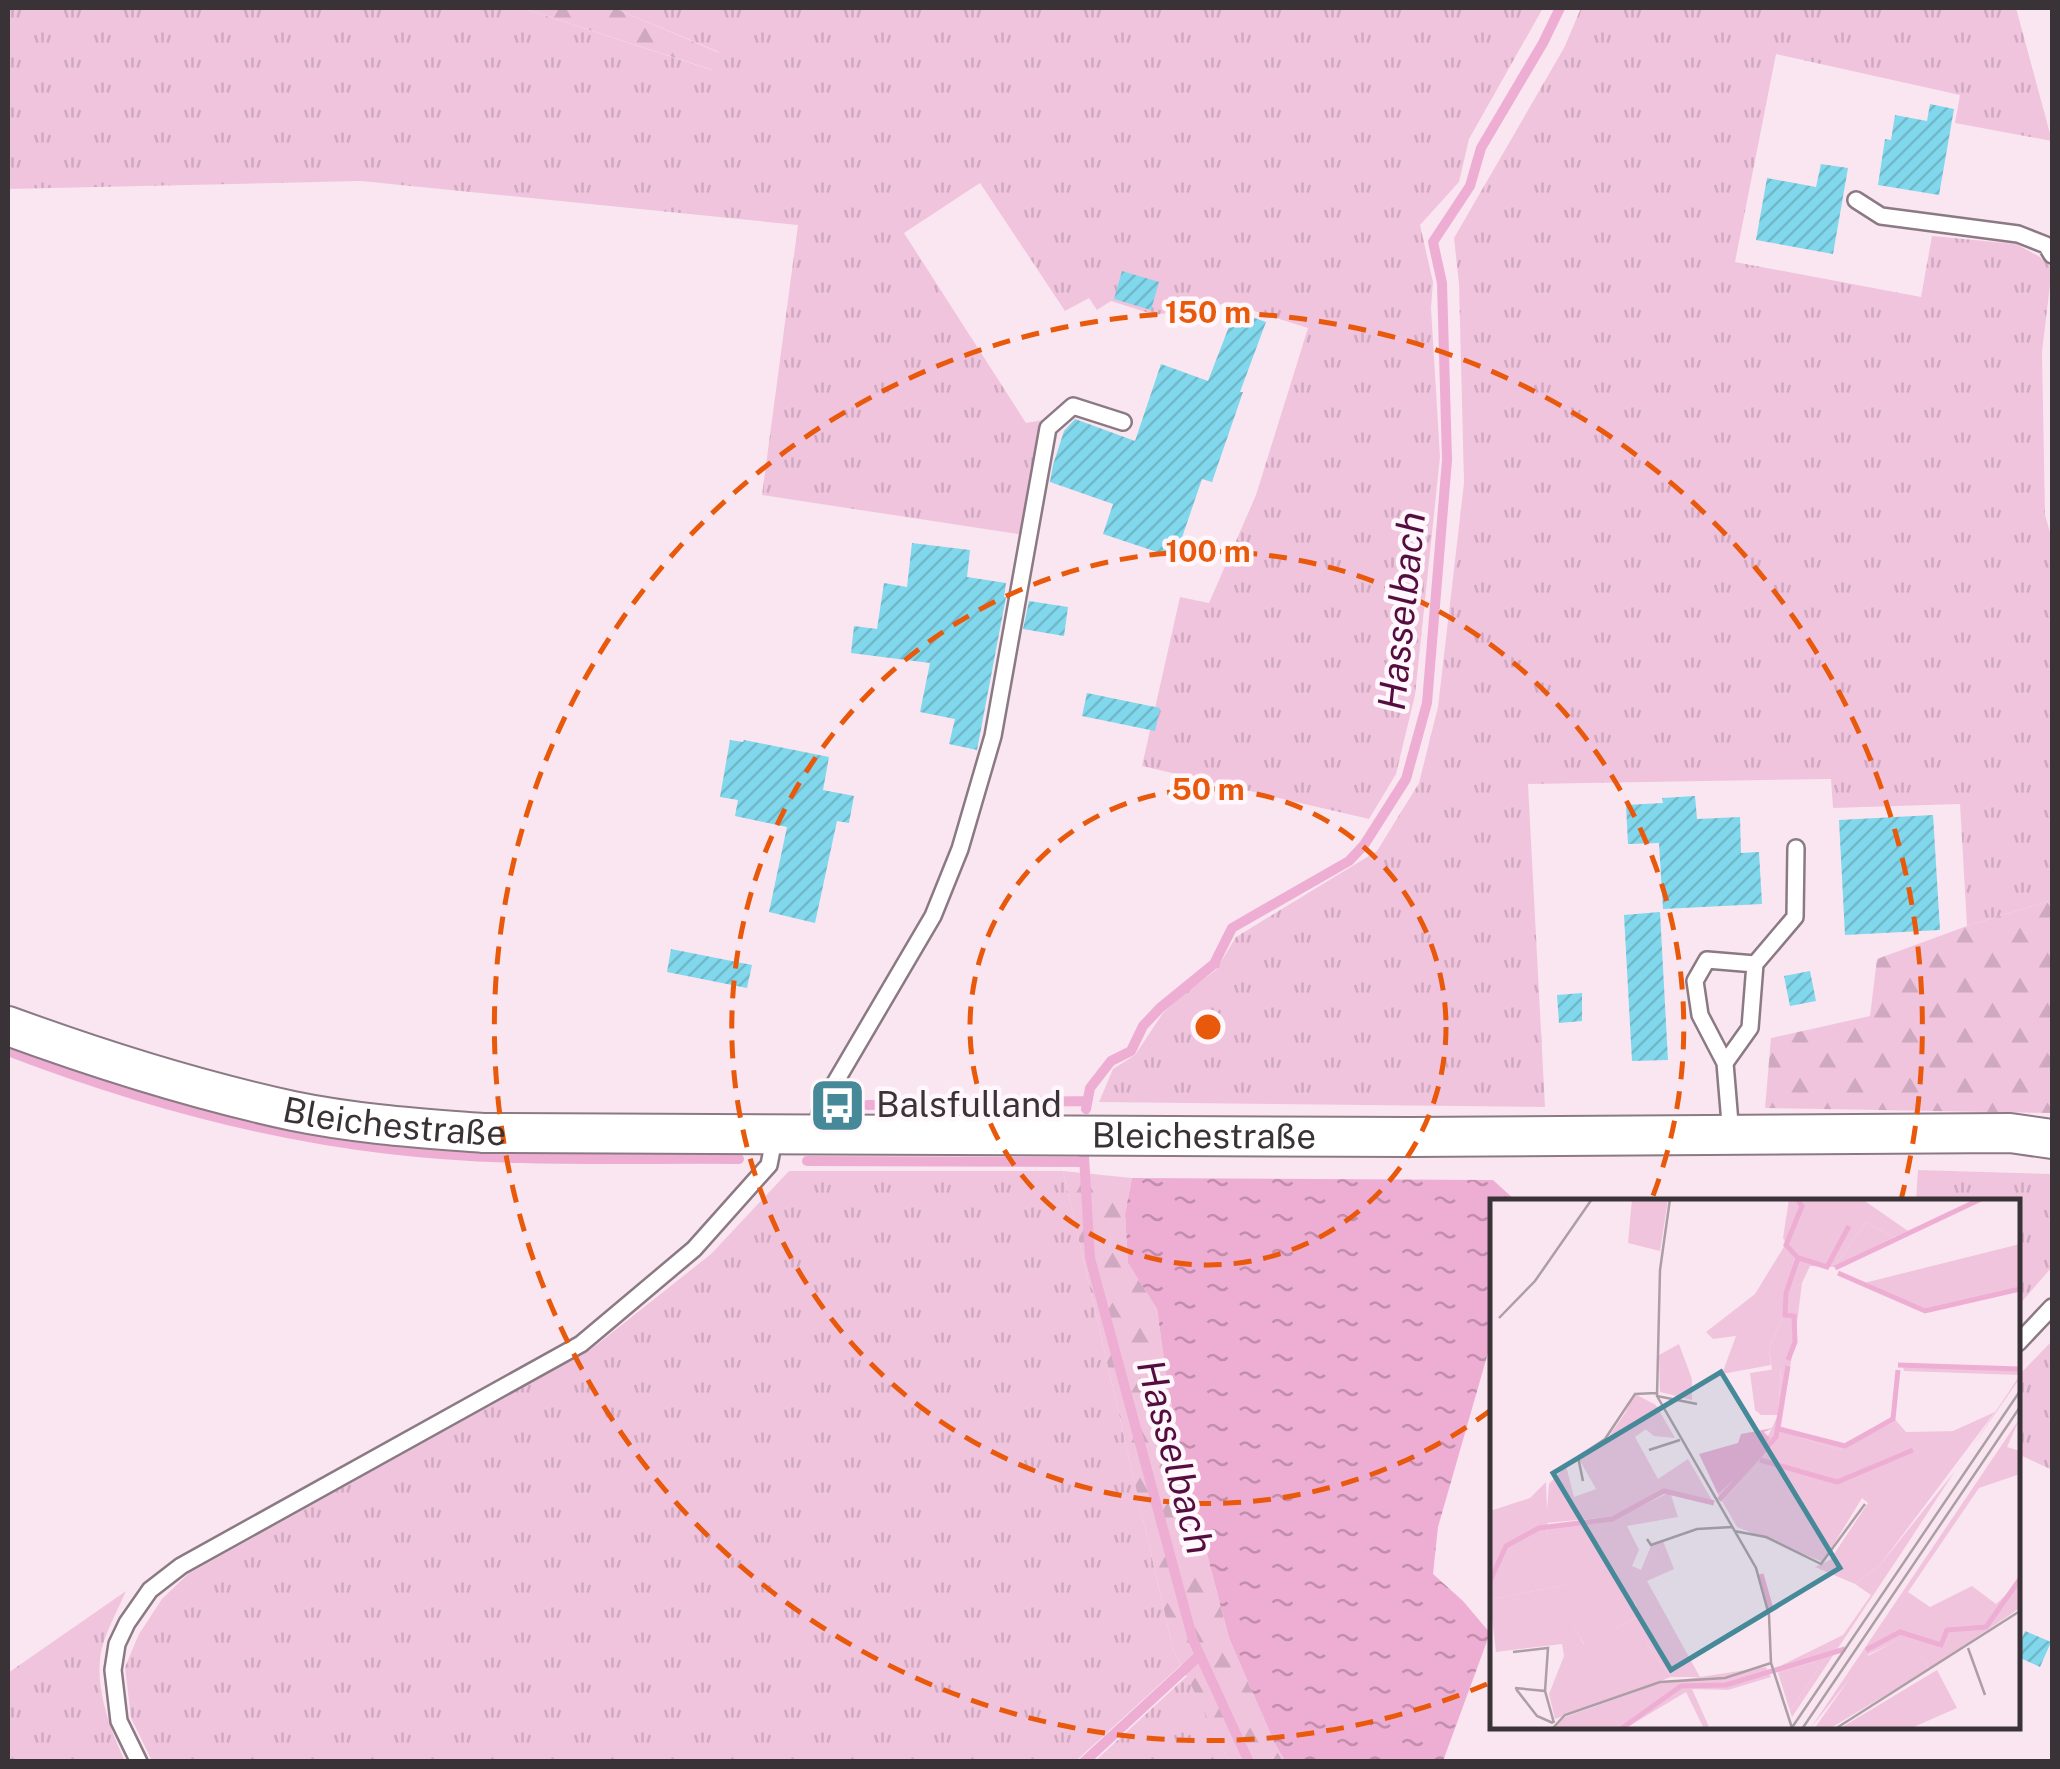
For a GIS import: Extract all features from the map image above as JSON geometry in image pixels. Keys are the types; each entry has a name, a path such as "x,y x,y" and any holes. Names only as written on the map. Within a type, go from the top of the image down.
{"street":[{"name":"Bleichestraße","path":"8,1026 190,1086 295,1111 388,1126 483,1133 2010,1133 2052,1138"}],"lane":[{"path":"1856,200 1882,216 2018,234 2046,244 2052,255"},
{"path":"815,1134 822,1104 933,916 960,849 993,736 1048,428 1073,406 1122,422"},
{"path":"1725,1063 1750,1028 1755,964 1795,917 1796,848"},
{"path":"1730,1135 1725,1063 1700,1015 1695,981 1707,960 1755,964"},
{"path":"140,1762 119,1721 114,1670 117,1644 150,1590 180,1566 581,1344 694,1248 769,1164 775,1134"},
{"path":"2020,1341 2052,1307"}],"green space":[{"path":"8,8 522,8 712,70 719,52 614,8 1543,8 1469,139 1459,182 1420,225 1433,282 1431,308 1440,457 1415,695 1396,774 1369,819 1142,766 1180,597 1209,603 1256,495 1308,328 1229,303 1155,315 1111,301 1097,310 1089,298 1065,311 980,183 904,233 1026,423 1043,420 1024,535 762,495 798,225 361,181 8,189"},
{"path":"522,8 614,8 720,53 713,70"},
{"path":"1581,8 2016,8 2052,141 1955,123 1960,95 1776,54 1735,262 1921,297 1932,236 2016,244 2052,268 2042,352 2045,515 2052,539 2052,900 1967,926 1960,804 1833,808 1831,779 1528,784 1545,1107 1099,1102 1113,1069 1135,1055 1163,1013 1216,970 1236,937 1377,851 1419,783 1438,707 1464,483 1459,284 1454,238 1564,48"},
{"path":"2052,900 2052,1113 1765,1108 1771,1038 1870,1016 1877,959"},
{"path":"1918,1170 2052,1174 2052,1267 2020,1304 2020,1199 1916,1199"},
{"path":"789,1171 1063,1171 1173,1649 1181,1665 1076,1761 152,1761 131,1718 125,1667 139,1634 162,1599 188,1574 590,1350 711,1254"},
{"path":"1063,1171 1132,1178 1125,1214 1128,1263 1157,1309 1168,1388 1189,1485 1229,1638 1285,1761 1229,1761 1173,1649"},
{"path":"2052,1341 2052,1470 2020,1455 2020,1374"},
{"path":"126,1591 104,1641 100,1671 108,1718 125,1761 8,1761 8,1673"},
{"path":"1187,1676 1229,1761 1094,1762"}],"water":[{"path":"1132,1178 1493,1180 1514,1199 1490,1199 1490,1346 1438,1527 1433,1574 1490,1633 1443,1761 1285,1761 1275,1744 1229,1638 1189,1485 1168,1388 1157,1309 1128,1263 1125,1214"}],"building":[{"path":"1930,104 1954,109 1939,195 1878,185 1885,139 1891,140 1895,115 1927,121"},
{"path":"1821,164 1848,168 1833,254 1756,240 1767,178 1816,187"},
{"path":"1122,271 1159,282 1151,310 1114,299"},
{"path":"1235,311 1266,322 1212,482 1202,479 1175,558 1103,534 1113,504 1050,482 1064,431 1075,419 1135,441 1161,364 1208,381"},
{"path":"912,543 970,550 967,577 1006,583 977,750 949,744 955,719 920,712 930,663 851,653 854,626 877,629 884,583 907,587"},
{"path":"1029,601 1068,607 1064,636 1023,629"},
{"path":"1087,693 1160,708 1155,731 1082,716"},
{"path":"730,740 829,757 823,790 854,796 849,823 837,821 815,923 769,912 787,827 735,816 738,800 720,797"},
{"path":"1695,796 1697,819 1740,817 1741,853 1759,852 1762,904 1663,909 1659,843 1628,844 1626,805"},
{"path":"1933,815 1940,930 1845,935 1839,820"},
{"path":"1660,912 1668,1060 1632,1061 1624,915"},
{"path":"671,949 752,965 747,988 667,972"},
{"path":"1810,971 1816,1001 1790,1006 1784,976"},
{"path":"1582,993 1582,1021 1559,1023 1557,995"},
{"path":"2025,1631 2051,1642 2040,1667 2020,1658"}],"waterway":[{"name":"Hasselbach","path":"1086,1109 1090,1088 1111,1061 1131,1051 1143,1026 1160,1008 1214,964 1232,928 1349,861 1364,845 1406,779 1427,703 1447,460 1442,283 1433,242 1470,186 1481,148 1560,8"},
{"path":"8,1051 196,1112 340,1142 476,1156 739,1159"},
{"path":"867,1105 1087,1101"},
{"name":"Hasselbach","path":"1084,1156 1090,1258 1193,1640 1249,1762"},
{"path":"807,1161 1084,1162"},
{"path":"1084,1762 1200,1655"}],"place":[{"name":"Balsfulland","path":"837,1105"}]}
